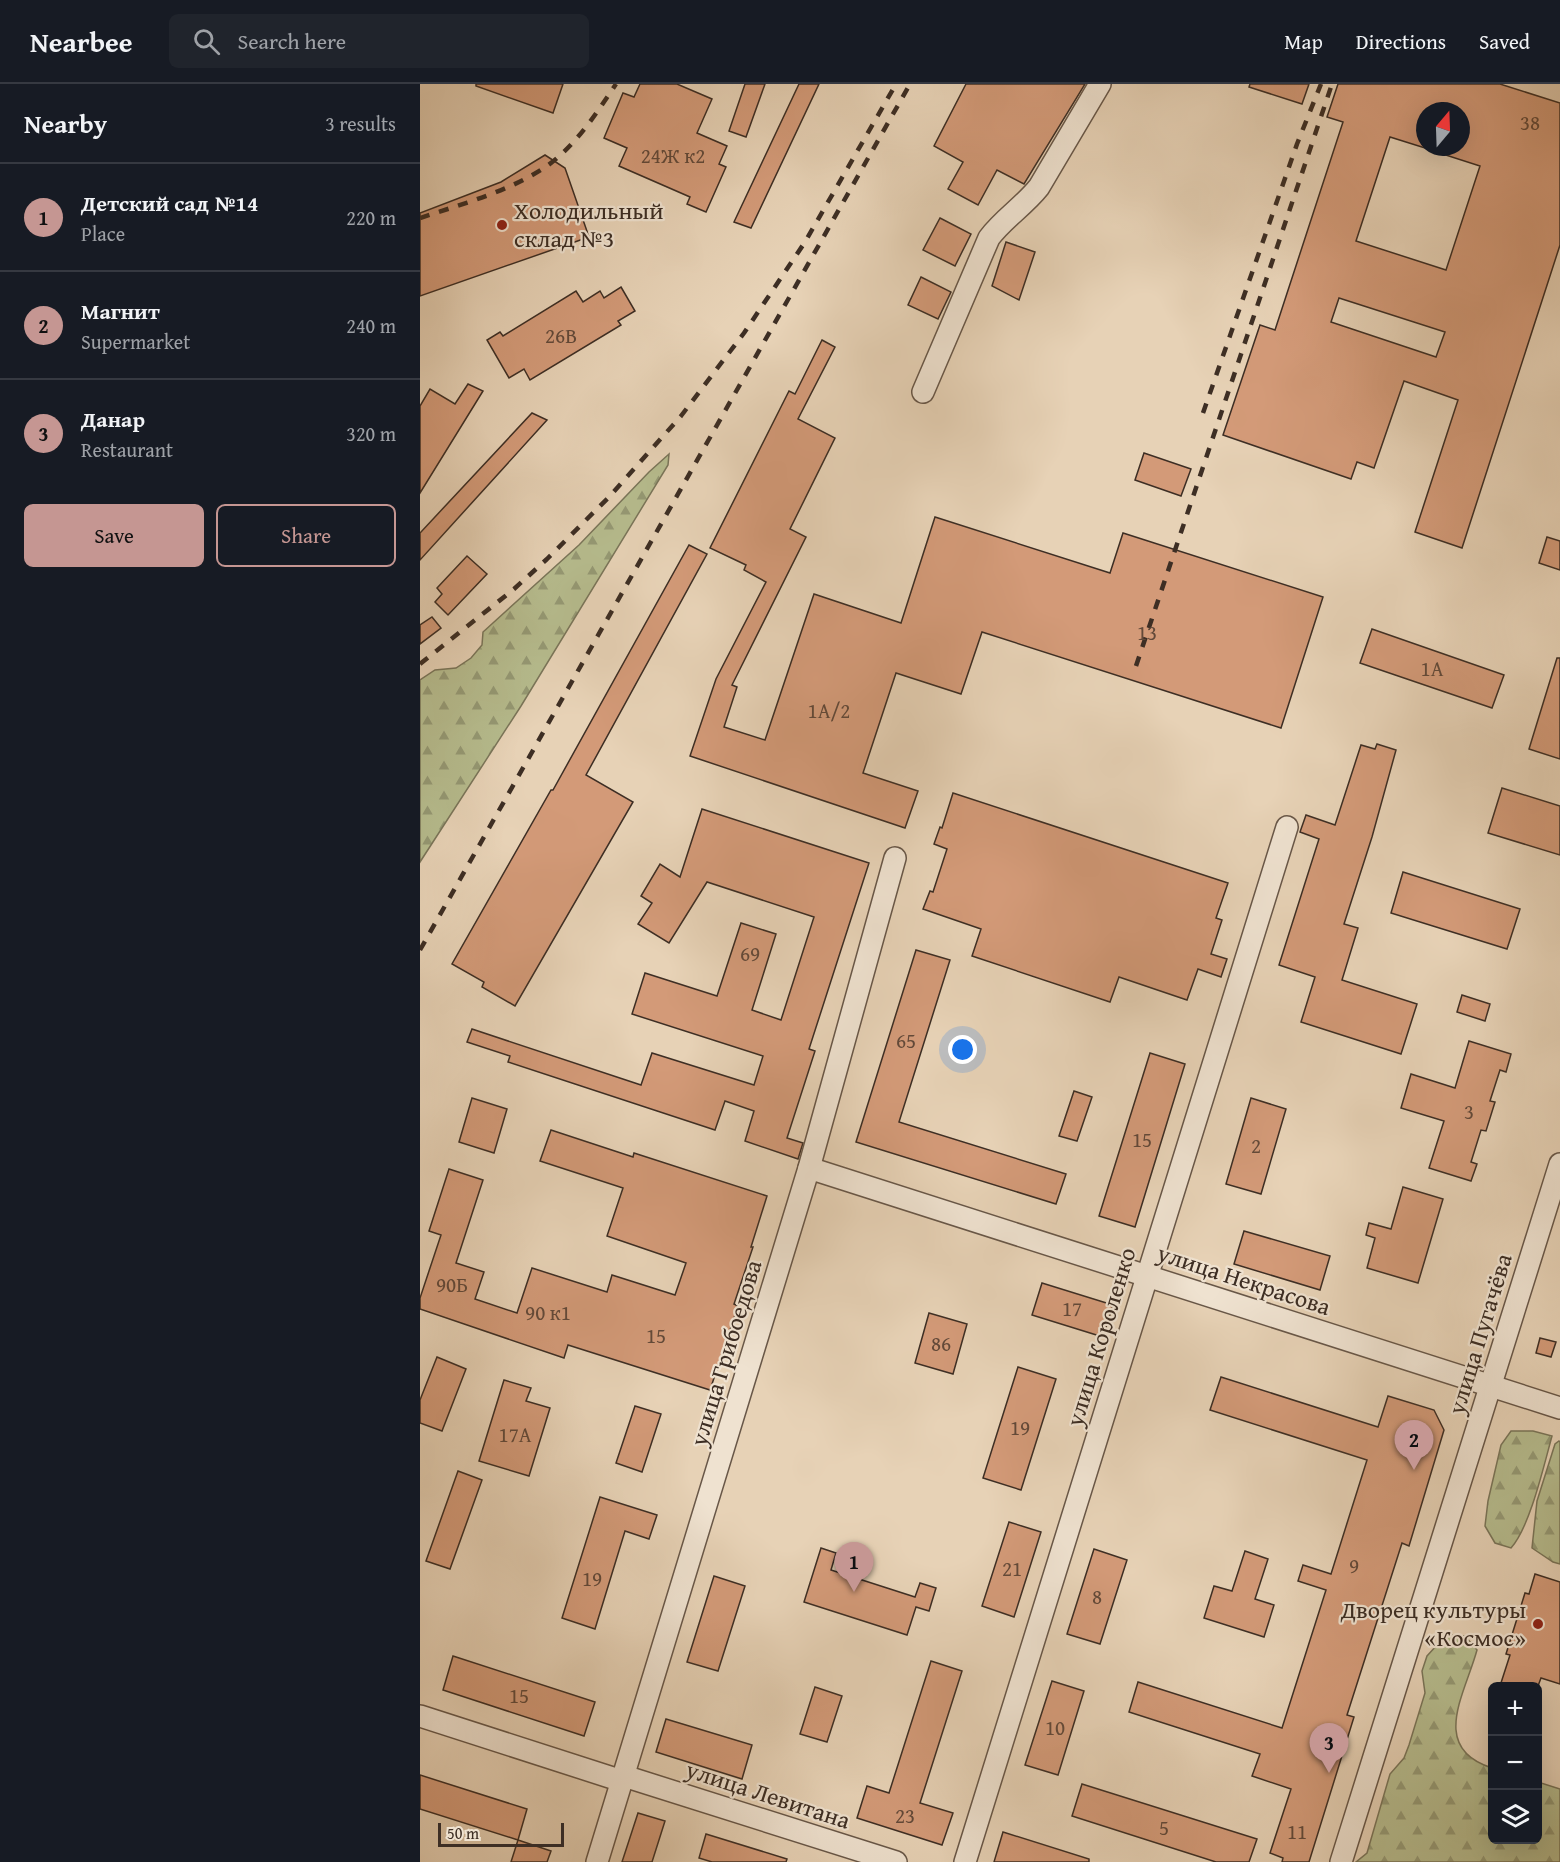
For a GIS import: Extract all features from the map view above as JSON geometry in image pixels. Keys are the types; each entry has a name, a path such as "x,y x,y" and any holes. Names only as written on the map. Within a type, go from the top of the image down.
{"street":[{"path":"923,392 989,238 1001,224 1027,202 1039,187 1100,84"},
{"name":"улица Короленко","path":"965,1862 1287,827"},
{"name":"улица Грибоедова","path":"597,1862 809,1168 895,858"},
{"name":"улица Пугачёва","path":"1341,1862 1560,1164"},
{"name":"улица Некрасова","path":"809,1168 1560,1408"},
{"name":"улица Левитана","path":"420,1716 896,1862"}],"green space":[{"path":"669,454 668,465 521,706 420,862 420,680 435,670 456,668 471,658 482,645 483,632 579,545"},
{"path":"1511,1431 1533,1431 1552,1436 1530,1511 1511,1548 1495,1543 1485,1526 1488,1501 1501,1445"},
{"path":"1559,1441 1560,1564 1532,1548 1537,1501 1555,1444"},
{"path":"1449,1635 1465,1636 1477,1650 1460,1701 1456,1718 1456,1733 1461,1747 1473,1759 1488,1766 1488,1844 1542,1844 1542,1783 1560,1789 1560,1862 1356,1862 1367,1853 1390,1774 1404,1758 1409,1745 1425,1693 1422,1671 1427,1656"}],"building":[{"path":"476,84 563,84 553,113 476,86"},
{"path":"640,84 677,84 712,99 697,133 727,146 719,164 726,167 706,212 687,204 690,197 619,166 627,148 604,138 623,93 634,97"},
{"path":"745,84 765,84 746,137 729,131"},
{"path":"799,84 819,84 751,228 734,222"},
{"path":"966,84 1085,84 1024,184 997,170 978,205 948,189 963,162 934,146"},
{"path":"1250,84 1309,84 1302,104 1249,87"},
{"path":"1338,84 1500,84 1560,103 1560,245 1462,548 1415,532 1458,400 1404,381 1374,468 1357,462 1351,479 1223,435 1260,325 1275,330 1343,122 1327,117","holes":["1416,102 1470,102 1470,156 1449,156 1480,166 1446,270 1356,241 1390,137 1416,145","1339,298 1445,332 1436,357 1331,322"]},
{"name":"Холодильный склад №3","path":"545,155 565,168 589,237 420,296 420,213 501,182"},
{"path":"940,218 971,234 955,266 923,250"},
{"path":"1006,242 1035,252 1019,300 992,286"},
{"path":"921,277 951,292 938,319 908,305"},
{"path":"621,287 635,311 618,321 621,325 530,380 524,369 509,378 487,340 500,332 503,336 576,291 583,302 600,291 604,298"},
{"path":"822,340 835,347 798,419 835,438 790,529 806,537 732,685 737,687 724,727 765,740 814,594 901,623 935,517 1110,573 1123,533 1323,597 1281,728 982,632 961,694 896,673 863,773 918,791 905,828 690,756 716,679 766,582 744,570 746,565 710,548 789,391 795,394"},
{"path":"468,384 483,391 420,493 420,406 430,389 455,404"},
{"path":"532,413 547,420 420,560 420,533"},
{"path":"1144,453 1191,469 1181,496 1135,480"},
{"path":"1547,537 1560,541 1560,570 1539,563"},
{"path":"689,545 707,554 586,775 633,802 515,1006 482,987 484,982 452,964 553,790"},
{"path":"467,556 487,574 448,615 435,602 442,594 437,588"},
{"path":"432,617 441,628 420,644 420,625"},
{"path":"1372,629 1504,675 1492,708 1360,663"},
{"path":"1557,658 1560,658 1560,759 1529,749"},
{"path":"1377,744 1396,750 1372,837 1344,924 1358,928 1342,980 1417,1004 1401,1054 1301,1022 1315,977 1279,965 1319,839 1300,832 1306,815 1335,825 1361,745 1375,749"},
{"path":"1502,788 1560,806 1560,855 1488,833"},
{"path":"953,793 1228,883 1216,918 1222,920 1211,954 1227,959 1221,977 1198,969 1187,1000 1119,977 1110,1002 972,956 981,929 923,909 930,891 933,892 947,849 934,844 940,827 942,828"},
{"path":"702,809 869,863 809,1049 815,1051 787,1138 803,1143 798,1159 745,1141 754,1111 725,1101 715,1130 508,1062 510,1056 467,1042 472,1029 641,1085 652,1053 754,1085 763,1056 632,1014 645,973 717,996 741,923 776,934 752,1010 781,1020 814,917 707,882 669,943 638,924 652,903 641,896 660,864 680,877"},
{"path":"1403,872 1520,909 1507,949 1391,913"},
{"path":"916,950 950,960 899,1122 1066,1174 1056,1204 856,1142"},
{"path":"1462,995 1490,1004 1485,1021 1457,1012"},
{"path":"1469,1041 1511,1054 1506,1072 1500,1070 1490,1101 1495,1102 1486,1131 1481,1130 1471,1162 1477,1164 1471,1181 1429,1168 1444,1121 1401,1108 1411,1074 1455,1088"},
{"path":"1150,1053 1185,1064 1135,1227 1099,1216"},
{"path":"1074,1091 1092,1097 1077,1141 1059,1136"},
{"path":"472,1098 507,1109 494,1153 459,1142"},
{"path":"1251,1098 1286,1109 1261,1194 1226,1184"},
{"path":"551,1130 633,1157 634,1153 767,1196 734,1304 738,1306 710,1390 568,1345 564,1358 420,1309 420,1298 441,1235 429,1231 449,1169 483,1180 456,1263 484,1272 475,1299 517,1313 532,1268 607,1292 612,1275 675,1295 686,1263 607,1236 623,1188 540,1161"},
{"path":"1403,1187 1443,1199 1418,1283 1367,1268 1375,1238 1366,1235 1369,1223 1391,1229"},
{"path":"1244,1231 1330,1256 1320,1290 1234,1264"},
{"path":"1042,1283 1113,1305 1103,1337 1032,1315"},
{"path":"929,1313 967,1324 953,1374 915,1363"},
{"path":"1540,1338 1556,1342 1551,1357 1536,1353"},
{"path":"437,1357 466,1369 442,1431 420,1423 420,1400"},
{"path":"1018,1367 1056,1379 1021,1490 983,1478"},
{"path":"1221,1377 1378,1427 1388,1396 1434,1410 1444,1430 1409,1546 1402,1543 1347,1715 1354,1717 1309,1862 1282,1862 1283,1858 1270,1853 1291,1789 1252,1776 1260,1754 1129,1712 1138,1682 1282,1728 1326,1590 1298,1581 1303,1565 1331,1574 1367,1460 1210,1410"},
{"path":"504,1380 531,1388 526,1401 550,1408 529,1476 479,1461"},
{"path":"635,1406 661,1414 642,1472 616,1463"},
{"path":"458,1471 482,1480 450,1569 426,1561"},
{"path":"600,1497 657,1515 649,1539 625,1531 595,1629 562,1618"},
{"path":"1009,1522 1041,1532 1014,1617 982,1606"},
{"path":"821,1548 836,1553 831,1570 915,1597 920,1583 936,1588 929,1611 916,1607 907,1635 804,1602"},
{"path":"1094,1549 1127,1560 1100,1644 1067,1634"},
{"path":"1245,1551 1268,1559 1255,1599 1274,1605 1264,1637 1204,1618 1214,1586 1232,1591"},
{"name":"Дворец культуры «Космос»","path":"1535,1574 1560,1582 1560,1684 1541,1678 1540,1682 1501,1682 1510,1655 1506,1654 1525,1593 1529,1594"},
{"path":"714,1576 745,1586 718,1671 687,1662"},
{"path":"453,1656 595,1702 584,1736 443,1690"},
{"path":"931,1661 962,1671 920,1803 953,1813 942,1845 857,1818 867,1786 889,1793"},
{"path":"1052,1681 1084,1691 1058,1775 1025,1765"},
{"path":"815,1687 842,1696 827,1742 800,1734"},
{"path":"666,1719 752,1745 742,1779 656,1752"},
{"path":"420,1775 527,1809 518,1840 420,1809"},
{"path":"1082,1784 1257,1839 1249,1862 1216,1862 1072,1816"},
{"path":"638,1813 665,1821 652,1862 622,1862"},
{"path":"1003,1832 1089,1859 1089,1862 994,1862"},
{"path":"706,1834 787,1859 786,1862 712,1862 699,1858"},
{"path":"518,1840 551,1851 547,1862 511,1862"}],"railway":[{"path":"420,218 500,191 544,168 575,140 616,84"},
{"path":"420,664 514,589 547,559 609,497 681,416 744,333 805,242 896,84"},
{"path":"420,950 910,84"},
{"path":"1203,413 1297,144 1321,84"},
{"path":"1136,666 1332,84"}],"place":[{"name":"Холодильный склад №3","path":"502,225"},
{"name":"Магнит","path":"1414,1470"},
{"name":"Детский сад №14","path":"854,1592"},
{"name":"Дворец культуры «Космос»","path":"1538,1624"},
{"name":"Данар","path":"1329,1773"}]}
